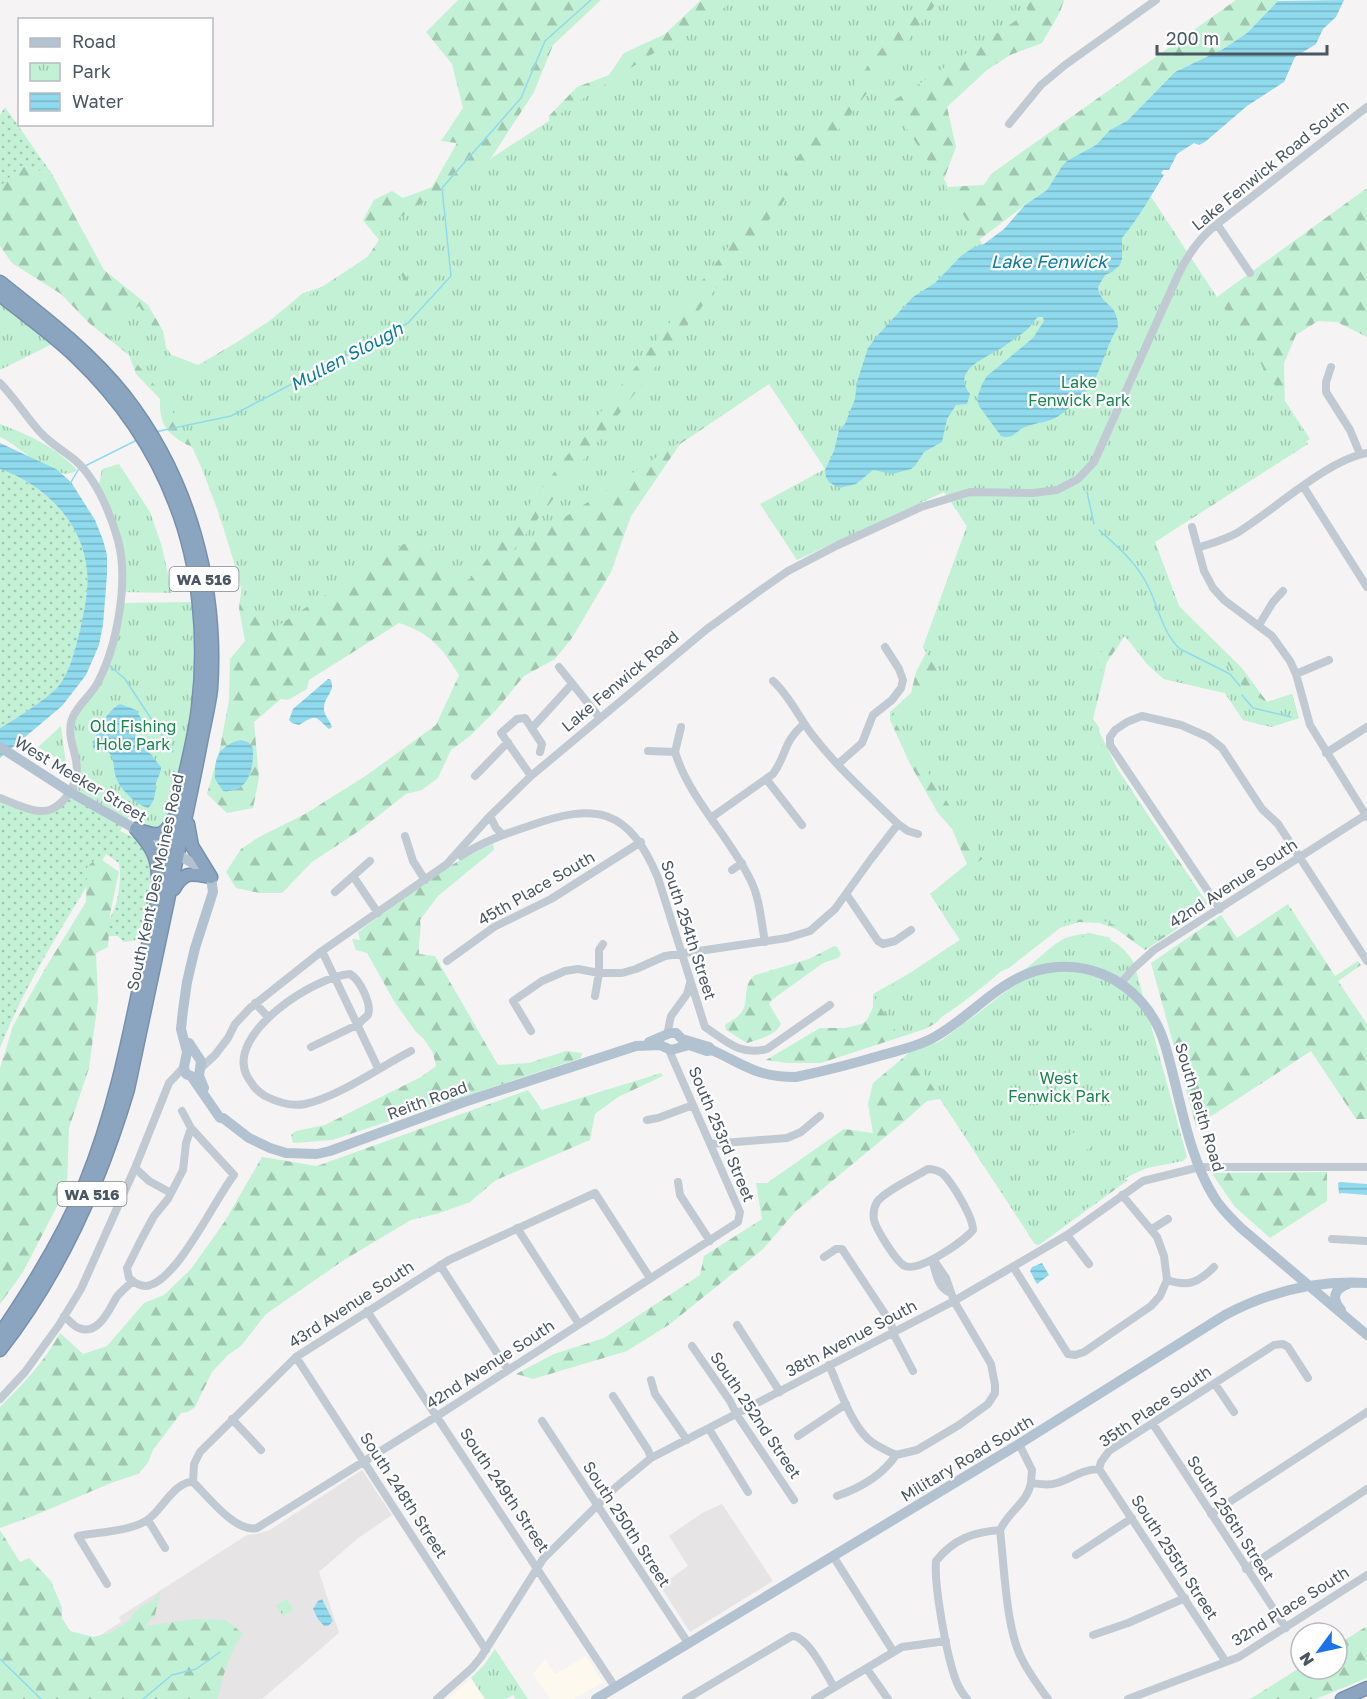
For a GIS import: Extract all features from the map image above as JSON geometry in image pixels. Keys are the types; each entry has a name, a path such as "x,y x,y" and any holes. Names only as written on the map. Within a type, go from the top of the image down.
{"highway":[{"name":"South Kent Des Moines Road","path":"0,282 83,350 125,405 140,434 163,464 189,550 198,602 201,642 198,709 181,814 128,1089 102,1170 63,1254 25,1316 0,1350"},
{"name":"South Kent Des Moines Road","path":"0,295 76,358 125,405"},
{"path":"136,830 156,835 169,827 181,814 192,846 211,877"},
{"path":"136,830 151,847 158,861 164,897"},
{"path":"164,897 185,875 211,877"},
{"name":"South Kent Des Moines Road","path":"0,1334 32,1286 59,1239 77,1203 103,1136 164,897"},
{"path":"1342,1699 1367,1688"}],"main road":[{"name":"West Meeker Street","path":"0,747 70,792 173,852"},
{"path":"173,852 211,877"},
{"name":"Reith Road","path":"211,877 213,892 187,982 181,1029 187,1052 213,1111 249,1138 270,1149 286,1153 317,1154 330,1151 464,1102 636,1046 673,1041 706,1045 712,1050"},
{"name":"South Reith Road","path":"712,1050 752,1071 779,1077 796,1077 908,1048 933,1038 1009,983 1040,970 1069,967 1096,971 1121,983 1145,1006 1158,1025 1200,1167 1213,1196 1224,1211 1353,1323"},
{"path":"1268,1295 1284,1285 1287,1280 1287,1273 1277,1258"},
{"path":"1350,1282 1337,1289 1335,1304 1367,1335"},
{"name":"Military Road South","path":"596,1699 1019,1444 1225,1315 1268,1295 1308,1285 1367,1283"}],"street":[{"path":"1009,124 1041,85 1065,64 1156,0"},
{"name":"Lake Fenwick Road South","path":"1103,445 1185,260 1203,235 1367,107"},
{"path":"1217,224 1250,273"},
{"path":"1198,548 1222,541 1237,533 1303,486 1347,459 1363,454 1326,392 1326,382 1331,367"},
{"path":"0,383 13,396 40,432 76,461 87,474 108,510 119,543 122,574 112,646 94,689 74,714 71,723 71,737 78,771 70,792 53,809 45,811 0,798"},
{"name":"Lake Fenwick Road","path":"193,1066 216,1052 237,1022 255,1003 322,951 447,864 490,816 531,776 599,717 707,629 786,572 898,517 958,494 970,492 1034,493 1057,490 1078,479 1087,471 1103,445"},
{"path":"1303,486 1367,586"},
{"path":"1192,527 1204,571 1213,588 1224,600 1259,625 1283,650 1296,674 1310,725 1366,815"},
{"path":"1259,625 1273,602 1283,591"},
{"path":"838,764 858,747 865,738 869,721 873,715 899,694 903,684 899,669 885,646"},
{"path":"1296,674 1329,660"},
{"path":"559,668 599,717"},
{"path":"773,681 781,688 804,724 838,764 898,824 918,834"},
{"path":"532,728 572,684"},
{"path":"1220,909 1110,745 1110,737 1119,727 1139,717 1150,717 1181,725 1216,741 1262,809 1278,824 1367,961"},
{"path":"531,776 501,733 519,718 526,719 542,744 540,752"},
{"path":"712,816 767,780 778,767 786,744 794,732 804,724"},
{"path":"681,727 675,752 685,776 742,863 757,898 765,942"},
{"path":"1326,753 1367,727"},
{"path":"475,776 508,742"},
{"path":"648,751 675,752"},
{"path":"767,780 802,825"},
{"name":"South 254th Street","path":"447,864 468,851 503,835 558,815 590,812 613,819 641,842 658,878 705,1027 743,1050 758,1051 767,1048 830,1005"},
{"name":"42nd Avenue South","path":"1121,983 1132,969 1154,951 1366,815"},
{"path":"490,816 496,828 503,835"},
{"path":"531,1031 513,1001 542,981 565,971 578,969 600,973 622,973 665,956 787,939 810,931 823,921 847,895 870,859 898,824"},
{"path":"405,836 413,861 425,880"},
{"name":"45th Place South","path":"447,961 494,927 551,899 641,842"},
{"path":"335,892 370,861"},
{"path":"732,870 742,863"},
{"path":"353,876 378,913"},
{"path":"847,895 883,944 895,941 911,930"},
{"path":"595,996 600,973 599,950 603,944"},
{"path":"322,951 378,1068"},
{"path":"311,1047 357,1025 369,1014 369,1007 355,977 347,974 334,978 293,999 260,1025 245,1050 242,1061 254,1087 267,1097 300,1105 315,1101 411,1051"},
{"name":"South 253rd Street","path":"690,982 687,994 671,1016 675,1063 740,1216"},
{"path":"255,1003 268,1017"},
{"path":"0,1399 25,1372 64,1316 87,1277 170,1080 193,1066"},
{"path":"646,1120 693,1105"},
{"path":"182,1111 191,1128 234,1175 182,1256 163,1277 148,1286 133,1281 127,1275 129,1264 150,1221 170,1195 183,1170 186,1143 191,1128"},
{"path":"710,1144 787,1138 809,1127 820,1116"},
{"name":"38th Avenue South","path":"437,1699 472,1668 486,1650 543,1558 625,1479 651,1458 954,1302 1014,1268 1143,1181 1200,1167 1367,1167"},
{"path":"928,1169 934,1169 944,1175 971,1217 973,1230 933,1259 906,1266 899,1261 874,1222 874,1209 882,1197 928,1169"},
{"path":"134,1170 152,1188 170,1195"},
{"path":"678,1182 680,1195 710,1241"},
{"name":"43rd Avenue South","path":"193,1482 196,1457 296,1357 440,1265 595,1193 650,1278"},
{"path":"1014,1268 1068,1354 1075,1355 1084,1352 1151,1306 1160,1296 1167,1280 1162,1248 1152,1229 1122,1194"},
{"name":"42nd Avenue South","path":"193,1482 234,1523 251,1530 262,1526 710,1241 738,1222 740,1216"},
{"path":"1152,1229 1168,1219"},
{"path":"518,1228 579,1324"},
{"path":"1067,1234 1089,1264"},
{"path":"1332,1239 1367,1241"},
{"path":"824,1257 836,1249 842,1250 891,1323 893,1333 913,1371"},
{"path":"837,1496 849,1492 880,1474 896,1455 917,1450 959,1425 988,1404 995,1393 991,1365 954,1302 949,1292 950,1286 933,1259"},
{"path":"440,1265 508,1370"},
{"path":"1167,1280 1181,1285 1191,1283 1199,1280 1214,1267"},
{"path":"64,1316 79,1328 91,1329 109,1314 116,1298 133,1281"},
{"name":"South 249th Street","path":"367,1311 615,1687"},
{"path":"737,1325 780,1392"},
{"name":"35th Place South","path":"1031,1483 1047,1485 1057,1483 1086,1469 1099,1469 1109,1451 1274,1345 1282,1344 1292,1352 1308,1378"},
{"name":"South 252nd Street","path":"692,1346 794,1500"},
{"name":"South 248th Street","path":"296,1357 486,1650"},
{"path":"829,1365 846,1404 866,1437 896,1455"},
{"path":"651,1380 655,1394 687,1440"},
{"path":"1215,1384 1234,1412"},
{"path":"613,1396 651,1458"},
{"path":"798,1436 846,1404"},
{"path":"1211,1514 1367,1412"},
{"path":"232,1419 261,1450"},
{"name":"South 250th Street","path":"542,1421 688,1643"},
{"name":"South 256th Street","path":"1153,1424 1286,1628"},
{"path":"709,1429 748,1492"},
{"path":"1019,1444 1032,1470 1029,1495 1008,1517 1000,1530 1010,1614 1018,1653 1047,1699"},
{"name":"South 255th Street","path":"1099,1469 1226,1662"},
{"path":"108,1584 78,1536 124,1528 148,1520 179,1486 188,1481 193,1482"},
{"path":"1246,1569 1367,1489"},
{"path":"1076,1555 1132,1518"},
{"path":"148,1520 165,1548"},
{"path":"967,1699 957,1684 946,1641 936,1561 963,1538 980,1531 1000,1530"},
{"path":"833,1556 893,1651"},
{"name":"32nd Place South","path":"1128,1699 1252,1650 1367,1575"},
{"path":"1093,1635 1128,1623 1185,1598"},
{"path":"686,1699 788,1637 796,1636 807,1643 834,1687"},
{"path":"815,1699 902,1647 946,1641"},
{"path":"867,1669 888,1699"}],"shaded area":[{"path":"362,1470 392,1515 357,1539 319,1572 339,1633 262,1699 112,1699 85,1645 121,1622 119,1617 247,1535 270,1530"},
{"path":"722,1504 773,1581 690,1632 660,1586 688,1566 669,1536 702,1513"},
{"path":"586,1656 603,1682 574,1699 550,1699 533,1674 545,1659 555,1674"},
{"path":"471,1678 485,1699 448,1699 458,1690"}],"green space":[{"path":"458,0 601,0 553,45 534,92 493,155 459,199 555,206 549,116 577,87 609,75 624,53 665,34 701,0 1064,0 1060,12 1042,43 1010,55 987,70 947,107 956,147 944,179 948,187 984,185 991,174 1236,0 1279,0 1247,33 1223,49 1175,72 1127,121 1096,145 1062,166 1047,190 979,240 950,253 769,384 680,444 631,516 611,572 572,638 555,659 524,676 497,709 470,736 451,750 438,778 422,790 406,794 359,831 312,862 282,893 260,893 236,888 226,872 241,849 259,837 305,814 367,775 436,725 459,675 435,643 420,632 399,623 309,680 307,689 288,700 281,699 254,722 259,778 253,808 227,813 207,794 220,748 229,700 230,659 245,641 239,608 245,562 214,501 195,449 179,440 164,425 160,399 136,374 129,355 89,323 61,294 12,263 0,246 0,187 21,166 52,174 104,270 148,305 163,331 167,353 198,365 260,329 303,293 331,284 368,256 379,240 363,220 374,200 392,191 403,198 432,187 457,143 441,141 463,108 452,64 426,32","holes":["241,740 248,742 244,783 229,792 216,765 223,747"]},
{"path":"736,0 919,0 474,576 457,587 421,533 276,627 247,609 212,493 180,423 158,390 133,359 102,330 139,306 185,376 383,247 420,304 422,302 377,232"},
{"name":"Lake Fenwick Park","path":"939,0 1021,0 1029,12 890,103 983,245 1123,154 1310,439 1155,542 1179,606 1226,661 1245,690 1267,702 1292,694 1299,718 1271,727 1243,720 1225,693 1164,679 1148,665 1125,636 1093,657 1101,668 1093,719 1100,729 1094,733 1207,907 1143,948 1133,937 1110,923 1083,919 1057,926 1044,933 994,978 958,1006 939,1018 899,1036 874,997 960,940 930,894 984,858 890,715 944,680 923,647 967,526 944,492 797,560 760,504 825,469 769,384 513,551"},
{"path":"5,107 52,174 21,166 0,187 0,115"},
{"path":"1367,188 1367,337 1337,322 1318,321 1296,335 1284,363 1285,407 1308,444 1155,542 1179,606 1242,668 1267,702 1292,694 1299,718 1271,727 1243,720 1225,693 1164,679 1148,665 1125,636 1107,662 1093,719 1118,770 1207,903 1204,911 1145,950 1116,929 1099,923 1079,922 1060,928 1009,968 986,977 957,1001 936,1023 925,1029 821,1063 787,1063 766,1060 820,1028 845,1028 862,1024 867,1020 873,1007 873,994 960,940 930,894 967,864 952,829 938,813 910,764 890,720 890,712 911,693 916,672 926,653 923,647 967,526 953,504 1210,302"},
{"path":"0,295 58,341 0,370"},
{"path":"0,424 42,442 77,470 69,474 49,469 0,437"},
{"path":"119,464 150,512 162,547 172,593 123,592 123,575 99,485 102,469"},
{"path":"0,469 32,485 58,508 78,537 84,553 87,578 86,600 80,630 71,661 61,683 51,694 0,728"},
{"name":"Old Fishing Hole Park","path":"198,602 200,686 176,812 160,826 152,828 130,815 125,823 70,792 78,777 71,723 98,682 120,603"},
{"path":"61,726 66,764 38,747"},
{"path":"70,792 125,823 120,831 148,849 153,862 153,873 148,908 138,940 124,942 118,936 108,936 108,920 117,901 120,869 119,863 106,854 36,973 0,1048 0,798 45,811"},
{"path":"493,844 494,850 438,896 420,920 419,954 435,956 498,1065 529,1063 566,1051 582,1053 581,1058 332,1140 293,1143 291,1135 296,1131 325,1125 421,1077 436,1066 433,1053 424,1039 416,1032 394,1001 367,953 356,950 352,939 360,940 358,932 440,872"},
{"path":"98,857 119,872 110,914 108,947 96,953 98,1001 89,1068 69,1128 67,1187 23,1272 0,1304 0,1068 13,1026 86,902 87,867"},
{"path":"1288,904 1335,976 1358,961 1361,965 1338,981 1367,1024 1367,1119 1356,1119 1311,1051 1196,1126 1151,963 1221,915 1237,938"},
{"path":"1087,933 1111,938 1104,950 1088,955 1083,948 1083,937"},
{"name":"West Fenwick Park","path":"1081,934 1112,941 1130,956 1134,963 1187,1157 1183,1161 1147,1168 1129,1176 1063,1226 1035,1244 910,1052 946,1038 1009,989 1022,972 1054,945 1065,938"},
{"path":"834,946 841,954 838,958 823,963 769,1004 781,1024 775,1031 747,1043 726,1030 725,1025 743,1011 747,986 755,975 809,959"},
{"path":"1096,1007 1111,1028 1097,1037 1083,1016"},
{"path":"973,1017 1105,1177 1128,1180 1039,1245 1035,1244 940,1099 927,1101 796,1211 763,1249 670,1324 627,1351 533,1379 516,1374 554,1354 604,1338 700,1275 704,1256 762,1219 756,1183 767,1183 844,1129 873,1133 868,1104 873,1083 910,1052 939,1042"},
{"path":"661,1073 663,1076 618,1097 595,1114 590,1140 496,1180 470,1202 411,1220 344,1260 266,1314 241,1346 228,1355 212,1372 195,1407 188,1412 181,1413 153,1450 148,1463 138,1474 0,1528 0,1407 40,1363 60,1333 83,1354 107,1346 144,1303 164,1295 191,1269 225,1221 262,1157 317,1166 528,1090 542,1110"},
{"path":"1078,1095 1088,1106 1087,1109 1063,1124 1056,1111"},
{"path":"1037,1105 1046,1119 1037,1125 1028,1110"},
{"path":"1083,1126 1088,1134 1072,1146 1066,1138"},
{"path":"1090,1136 1095,1144 1079,1156 1074,1148"},
{"path":"1327,1172 1327,1201 1270,1238 1235,1207 1213,1175 1214,1173"},
{"path":"0,1530 20,1562 29,1558 51,1581 62,1608 62,1618 70,1631 93,1637 110,1633 127,1622 140,1607 153,1601 161,1590 155,1615 145,1626 196,1619 226,1620 243,1634 227,1665 218,1699 0,1699"},
{"path":"287,1599 293,1610 283,1616 276,1605"},
{"path":"1367,1626 1367,1678 1316,1699 1250,1699 1289,1675 1289,1681 1349,1681 1349,1637"},
{"path":"495,1649 528,1699 516,1699 513,1695 506,1699 485,1699 471,1678"}],"water":[{"name":"Lake Fenwick","path":"1344,0 1336,17 1323,29 1316,44 1295,57 1284,82 1247,106 1205,142 1199,145 1194,143 1177,154 1169,170 1163,170 1161,173 1164,175 1139,216 1122,238 1120,265 1105,275 1098,287 1102,298 1115,313 1118,327 1093,383 1073,405 1056,418 1029,425 1012,436 1005,437 1001,436 979,406 977,399 987,376 1033,338 1044,321 1043,317 1038,317 1023,333 968,370 965,377 965,385 970,394 967,404 956,405 947,419 942,442 924,452 915,466 892,474 873,470 856,484 839,488 829,482 825,470 834,451 839,430 845,424 855,399 857,382 868,348 913,297 935,283 961,256 974,247 984,244 1004,229 1025,205 1047,190 1067,161 1096,145 1110,130 1127,121 1175,72 1223,49 1247,33 1278,1"},
{"path":"0,443 56,469 71,482 95,520 103,540 107,555 107,575 99,645 86,675 62,706 0,758 0,728 51,694 65,676 80,630 86,600 87,571 78,537 59,508 32,485 0,469"},
{"path":"328,679 332,687 324,710 332,727 329,729 316,718 299,725 292,723 289,720 293,709"},
{"path":"120,704 136,710 142,720 135,735 161,767 154,799 148,808 123,790 115,774 110,753 93,748 102,723"},
{"path":"241,740 248,742 253,748 251,771 239,788 223,791 215,779 217,758 228,745"},
{"path":"1338,1183 1367,1184 1367,1195 1339,1194"},
{"path":"1042,1263 1049,1275 1037,1284 1030,1271 1032,1267"},
{"path":"322,1599 333,1621 328,1626 324,1626 313,1609"}],"waterway":[{"name":"Mullen Slough","path":"155,432 231,416 408,323 451,276 442,188 521,98 545,41 591,0"},
{"name":"Mullen Slough","path":"85,466 137,440"},
{"name":"Mullen Slough","path":"70,484 78,470"},
{"path":"1087,492 1094,524"},
{"path":"1099,530 1126,555 1143,577 1174,643 1180,649 1230,674 1240,686"},
{"path":"109,665 125,679 173,752"},
{"path":"1242,695 1253,708 1291,717"},
{"path":"143,1699 172,1675 196,1669 220,1652"},
{"path":"0,1659 41,1699"}]}
